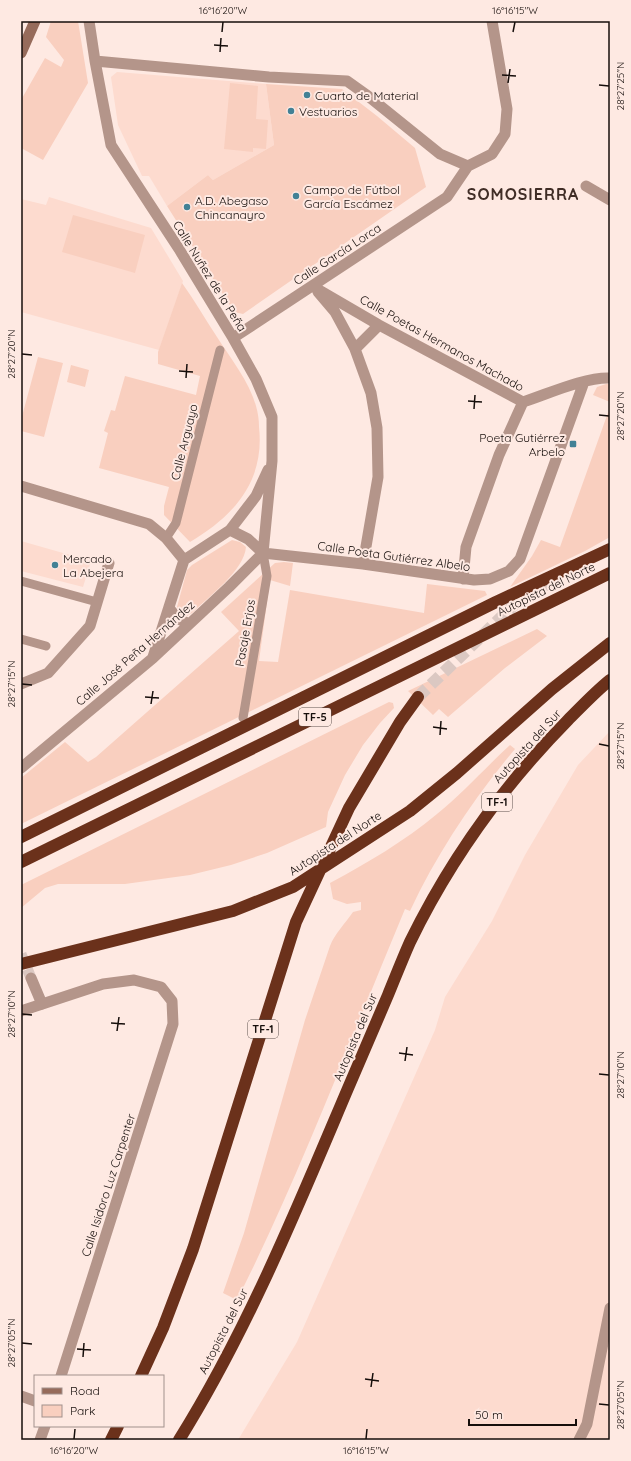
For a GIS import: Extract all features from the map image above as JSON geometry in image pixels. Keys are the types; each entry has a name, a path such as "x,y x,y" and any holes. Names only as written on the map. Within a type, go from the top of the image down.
{"highway":[{"path":"21,837 496,602 610,549"},
{"name":"Autopista del Norte","path":"21,862 610,573"},
{"name":"Autopista del Norte","path":"21,964 233,911 293,887 410,811 458,773 552,689 610,643"},
{"name":"Autopista del Sur","path":"179,1440 200,1408 254,1303 300,1202 410,943 440,885 476,829 512,782 549,739 610,680"},
{"name":"TF-1","path":"141,1375 163,1328 193,1249 296,922 349,808 400,722 418,697"},
{"path":"111,1440 118,1427"}],"main road":[{"path":"21,53 35,21"}],"street":[{"name":"Calle Nuñez de la Peña","path":"89,21 111,144 179,249 233,338 256,379 272,417 272,462 263,553"},
{"name":"Calle García Lorca","path":"233,338 447,197 468,166 492,154 505,134 507,109 492,21"},
{"path":"95,61 269,77 348,81 440,154 468,166"},
{"path":"586,186 610,200"},
{"path":"312,286 335,312 355,349 371,393 377,428 378,477 363,564"},
{"name":"Calle Poetas Hermanos Machado","path":"312,286 379,325 523,402 584,382 601,378 610,378"},
{"path":"355,349 379,325"},
{"name":"Calle Arguayo","path":"166,538 176,523 220,350"},
{"name":"Calle Poeta Gutiérrez Albelo","path":"263,553 363,564 474,580 490,579 508,571 520,559 584,382"},
{"path":"463,579 466,547 499,455 523,402"},
{"path":"153,658 184,560 230,530 256,496 272,462"},
{"path":"21,486 149,524 166,538 184,560"},
{"path":"230,530 248,539 263,553"},
{"name":"Calle José Peña Hernández","path":"21,768 153,658 263,553"},
{"name":"Pasaje Erjos","path":"243,718 267,576 263,553"},
{"path":"21,684 48,673 90,626 109,564"},
{"path":"21,581 97,602"},
{"path":"169,608 176,618 189,624"},
{"path":"21,639 46,646"},
{"path":"21,1011 42,1004 31,978"},
{"name":"Calle Isidoro Luz Carpenter","path":"42,1004 103,984 134,980 161,987 172,1001 173,1024 61,1375"},
{"path":"579,1440 587,1424 610,1308"},
{"path":"21,1396 34,1401"},
{"path":"40,1440 45,1427"}],"shaded area":[{"path":"117,72 266,84 274,145 213,180 208,175 167,206 149,176 142,176 118,125 111,77"},
{"path":"49,197 151,228 183,281 159,350 21,312 21,199 46,205"},
{"name":"Mercado La Abejera","path":"21,541 91,561 83,587 21,571"},
{"path":"610,731 610,1440 238,1440 297,1342 435,1030 445,997 492,921 525,855 578,765"}],"green space":[{"path":"51,21 78,21 88,83 43,160 21,148 21,100 45,58 61,67 64,60 46,37"},
{"path":"230,83 258,86 256,119 268,120 266,149 253,148 253,152 224,149"},
{"name":"Campo de Fútbol García Escámez","path":"266,84 342,89 415,148 426,187 243,314 234,312 167,206 208,175 213,180 274,145"},
{"path":"73,215 145,235 135,273 62,252"},
{"path":"182,283 239,370 249,388 258,416 260,446 257,464 243,495 220,521 190,542 164,515 164,506 169,487 99,468 108,433 104,431 111,410 115,411 125,376 196,395 200,376 158,364 158,352"},
{"path":"38,357 63,363 44,437 21,431 21,420"},
{"path":"71,365 89,370 85,387 67,382"},
{"path":"610,384 610,402 593,395 597,387"},
{"path":"610,407 610,537 585,551 510,587 532,556 541,540 560,547"},
{"path":"232,540 240,542 246,547 244,556 233,574 192,613 187,616 180,614 177,607 187,570 192,565"},
{"path":"275,563 293,563 290,586 270,580 259,661 278,662 290,590 424,613 427,584 485,591 487,595 21,824 21,778 65,742 88,762 96,757 239,631 221,612"},
{"path":"537,629 547,636 505,668 448,717 439,709 433,715 408,691"},
{"path":"389,702 393,703 394,708 363,745 345,775 328,812 326,827 267,853 231,865 190,875 125,884 58,884 45,888 21,908 21,885"},
{"path":"510,745 515,749 471,806 444,847 410,911 405,909 283,1204 237,1300 223,1293 244,1233 305,1020 330,946 337,933 353,912 361,910 361,902 347,904 333,899 330,883 411,834 456,797"}],"tunnel":[{"path":"418,697 515,604 555,579"},
{"path":"21,954 31,978"}],"place":[{"name":"Cuarto de Material","path":"307,95"},
{"name":"Vestuarios","path":"291,111"},
{"name":"Campo de Fútbol García Escámez","path":"296,196"},
{"name":"A.D. Abegaso Chincanayro","path":"187,207"},
{"name":"Poeta Gutiérrez Arbelo","path":"573,444"},
{"name":"Mercado La Abejera","path":"55,565"}],"district":[{"name":"SOMOSIERRA","path":"523,194"}]}
